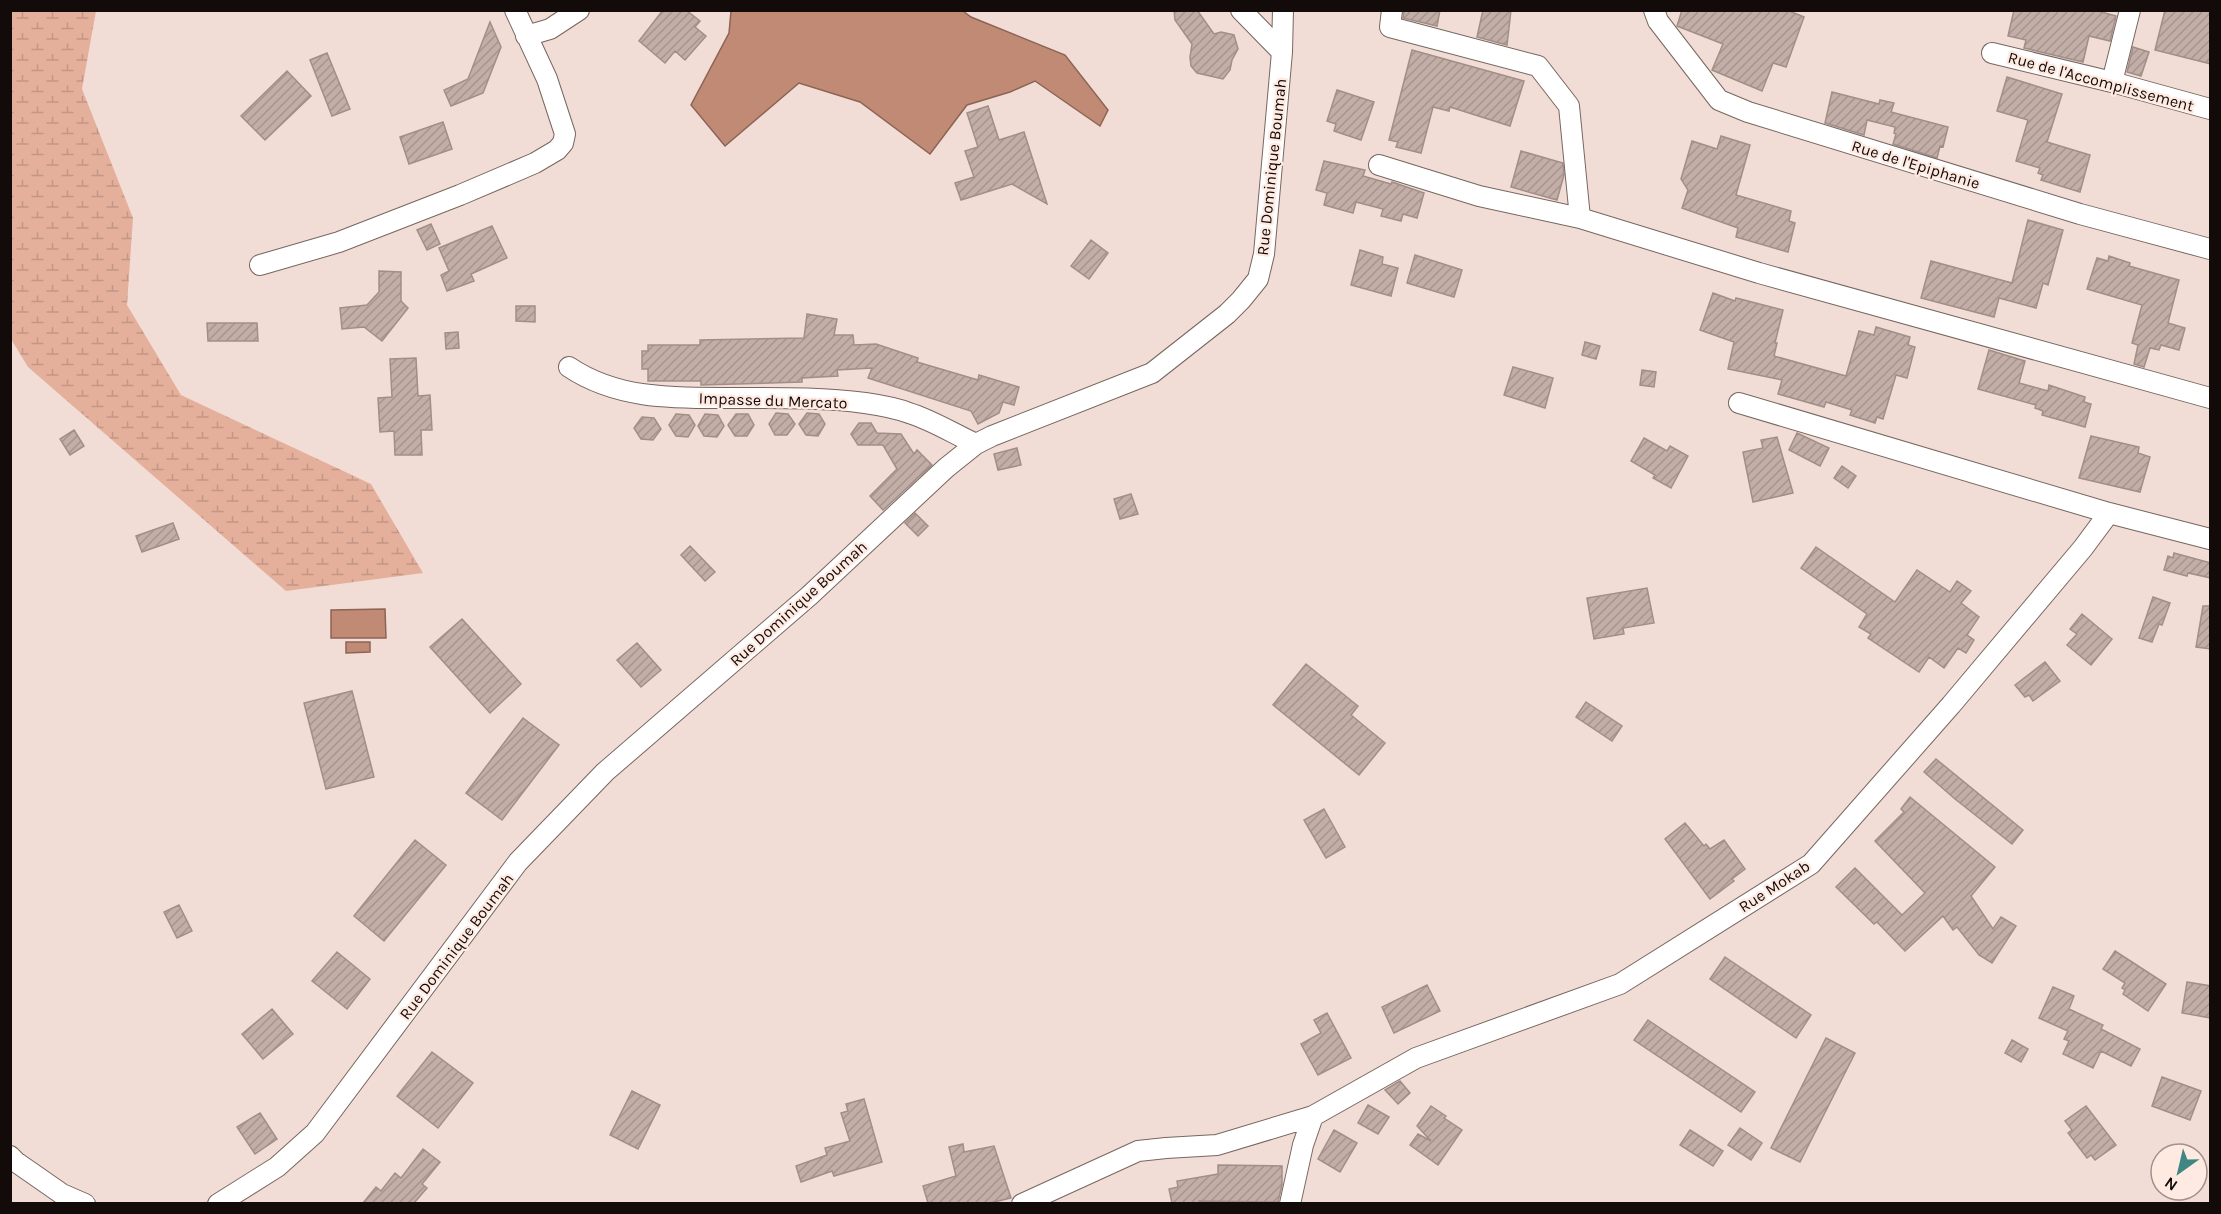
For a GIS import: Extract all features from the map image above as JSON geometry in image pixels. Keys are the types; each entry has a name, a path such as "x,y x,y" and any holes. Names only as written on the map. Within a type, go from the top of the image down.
{"street":[{"path":"260,264 339,242 460,195 535,163 557,150 563,143 565,134 547,79 515,10"},
{"path":"526,36 550,28 579,10"},
{"path":"1240,10 1282,52"},
{"name":"Rue Dominique Boumah","path":"218,1203 277,1167 315,1133 518,862 605,772 809,596 946,468 976,444 1152,373 1227,314 1258,279 1264,254 1282,52 1283,10"},
{"path":"1392,10 1390,27 1538,66 1569,106 1580,218"},
{"path":"2112,82 2130,10"},
{"name":"Rue de l'Epiphanie","path":"1656,16 1719,100 1748,112 2080,214 2211,249"},
{"name":"Rue de l'Accomplissement","path":"1992,53 2211,109"},
{"path":"1379,165 1479,196 1580,218 1759,273 2211,398"},
{"name":"Impasse du Mercato","path":"569,367 607,386 644,395 688,398 788,398 865,403 909,412 976,444"},
{"path":"1738,403 2109,513 2211,539"},
{"name":"Rue Mokab","path":"1022,1203 1138,1151 1217,1145 1313,1116 1416,1058 1620,984 1811,864 1951,705 2083,548 2109,513"},
{"path":"1290,1203 1303,1145 1313,1116"},
{"path":"10,1156 62,1194 85,1203"}],"green space":[{"path":"11,10 96,11 82,89 133,218 127,305 181,395 371,484 423,573 286,591 28,367 11,339"}],"shaded area":[{"path":"731,11 963,11 971,17 1065,55 1108,110 1100,126 1035,81 1010,92 967,105 930,154 860,102 799,83 725,146 691,105 729,33"},
{"path":"385,609 386,638 331,638 331,610"},
{"path":"346,642 370,642 370,652 346,653"}],"building":[{"path":"663,10 686,10 700,21 695,27 706,36 685,60 675,51 665,63 639,41"},
{"path":"1174,10 1197,10 1214,34 1221,32 1234,35 1238,49 1230,70 1223,79 1197,73 1191,66 1192,44 1175,20"},
{"path":"1404,10 1440,10 1437,26 1403,18"},
{"path":"1483,10 1511,10 1507,45 1477,37"},
{"path":"1682,10 1787,10 1804,17 1786,67 1773,63 1762,91 1712,70 1723,44 1677,26"},
{"path":"2014,10 2094,10 2116,16 2110,41 2089,36 2083,62 2024,48 2026,40 2008,36"},
{"path":"2165,10 2211,10 2211,64 2155,50"},
{"path":"490,22 501,47 483,93 451,106 444,90 468,79"},
{"path":"2133,47 2149,52 2141,76 2127,72"},
{"path":"1412,50 1524,81 1510,126 1450,107 1449,111 1433,107 1421,153 1396,147 1398,142 1389,140"},
{"path":"327,53 350,109 332,116 310,60"},
{"path":"287,71 311,96 265,140 241,116"},
{"path":"2007,77 2062,94 2047,142 2090,155 2080,192 2041,180 2043,175 2038,173 2040,168 2016,161 2028,120 1997,111"},
{"path":"1337,90 1374,102 1361,140 1334,131 1336,124 1327,121"},
{"path":"1832,92 1879,104 1880,100 1894,103 1891,112 1948,127 1943,147 1940,146 1937,158 1893,144 1896,134 1894,133 1895,127 1867,120 1864,135 1825,123"},
{"path":"988,106 999,140 1024,132 1047,204 1012,184 961,200 955,183 974,177 965,151 978,147 967,113"},
{"path":"443,122 452,149 409,164 400,137"},
{"path":"1721,136 1750,145 1736,195 1791,211 1789,221 1795,223 1788,252 1736,237 1738,228 1682,208 1688,190 1681,179 1692,141 1717,149"},
{"path":"1521,151 1563,163 1564,175 1557,200 1511,187"},
{"path":"1324,161 1365,170 1363,176 1391,184 1392,182 1424,193 1417,218 1403,214 1401,221 1381,216 1383,209 1356,202 1353,213 1324,205 1327,193 1316,190"},
{"path":"2028,220 2063,230 2048,285 2043,283 2036,308 1999,298 1994,317 1921,298 1931,261 2012,283"},
{"path":"431,224 440,244 427,250 417,230"},
{"path":"492,226 507,258 471,274 474,281 447,291 441,275 449,271 439,248"},
{"path":"1091,240 1108,253 1089,279 1071,266"},
{"path":"1360,250 1383,257 1382,264 1398,268 1391,296 1351,285"},
{"path":"1415,255 1462,270 1454,297 1407,283"},
{"path":"2109,256 2130,263 2129,266 2179,280 2168,323 2185,328 2179,350 2161,345 2159,350 2150,348 2144,367 2134,364 2138,345 2132,343 2142,305 2087,289 2097,258 2108,261"},
{"path":"379,271 401,272 401,301 408,308 382,341 364,327 342,329 340,308 367,305 379,292"},
{"path":"1713,293 1735,301 1736,298 1783,310 1774,356 1846,376 1859,331 1874,335 1876,327 1910,337 1908,345 1915,347 1907,378 1896,375 1883,419 1877,417 1875,423 1850,415 1852,410 1826,402 1824,407 1778,394 1782,380 1728,369 1734,342 1700,330"},
{"path":"516,306 535,306 535,322 516,321"},
{"path":"807,314 837,319 834,335 853,335 854,345 876,344 918,358 917,362 978,380 979,375 1019,387 1014,405 1003,402 999,413 978,424 971,411 868,378 872,368 837,370 838,376 802,378 802,382 701,385 701,381 648,381 648,369 642,369 642,351 648,351 648,345 700,345 700,340 804,338"},
{"path":"207,323 257,323 258,341 208,341"},
{"path":"458,332 459,348 446,349 445,333"},
{"path":"1585,342 1600,346 1596,359 1582,355"},
{"path":"1989,350 2025,361 2019,383 2048,391 2049,385 2085,397 2084,402 2091,404 2085,427 2042,415 2043,411 2035,408 2036,405 1978,389"},
{"path":"416,358 418,396 430,395 432,430 421,430 422,455 395,455 394,431 380,432 378,398 392,397 390,359"},
{"path":"1513,367 1553,378 1545,408 1504,395"},
{"path":"1642,370 1656,372 1654,387 1640,385"},
{"path":"776,413 788,414 795,424 787,435 775,435 769,424"},
{"path":"807,413 819,414 825,424 818,436 806,435 799,424"},
{"path":"676,414 689,415 695,425 688,437 676,436 669,425"},
{"path":"705,414 718,415 724,426 717,437 704,436 698,426"},
{"path":"736,414 748,414 754,425 747,436 735,436 728,425"},
{"path":"642,417 654,418 661,429 653,440 641,439 634,428"},
{"path":"859,423 871,423 877,433 901,434 914,454 917,450 932,465 883,510 870,496 897,469 883,445 858,445 851,434"},
{"path":"74,430 84,446 70,455 60,439"},
{"path":"1797,433 1829,448 1820,466 1789,450"},
{"path":"2091,436 2139,447 2138,453 2150,457 2140,492 2079,478"},
{"path":"1777,437 1793,493 1753,502 1743,452 1763,448 1761,440"},
{"path":"1644,438 1667,451 1670,446 1688,456 1671,488 1653,478 1655,475 1631,461"},
{"path":"1017,448 1021,465 998,470 994,454"},
{"path":"1842,466 1856,476 1848,488 1834,478"},
{"path":"1131,494 1138,514 1120,519 1114,499"},
{"path":"915,513 928,526 918,536 905,523"},
{"path":"173,523 179,539 142,552 136,536"},
{"path":"690,546 715,572 705,581 681,555"},
{"path":"1816,547 1895,602 1917,570 1950,592 1957,581 1971,591 1961,603 1979,617 1967,635 1974,640 1966,653 1958,648 1944,668 1929,657 1919,672 1868,638 1871,634 1859,627 1867,614 1801,568"},
{"path":"2174,553 2211,563 2211,578 2188,573 2187,576 2164,570 2168,556 2173,558"},
{"path":"1647,588 1654,623 1623,628 1624,634 1594,639 1587,598"},
{"path":"2153,597 2170,603 2162,625 2159,624 2152,642 2139,638"},
{"path":"2203,606 2211,606 2211,649 2196,647"},
{"path":"2082,614 2112,639 2091,665 2067,645 2077,634 2070,629"},
{"path":"462,619 521,684 490,713 430,647"},
{"path":"637,643 661,670 641,687 617,660"},
{"path":"2045,662 2060,681 2033,701 2029,695 2025,697 2015,685"},
{"path":"1306,664 1358,706 1351,715 1385,743 1359,775 1273,705"},
{"path":"352,691 374,777 326,789 304,703"},
{"path":"1586,702 1622,726 1612,741 1576,717"},
{"path":"523,718 559,745 502,820 466,793"},
{"path":"1936,759 2023,830 2012,844 1924,772"},
{"path":"1910,797 1995,867 1971,896 1993,929 2001,917 2016,926 1992,963 1979,955 1957,927 1953,930 1943,916 1905,951 1877,922 1874,924 1836,887 1855,868 1902,915 1925,893 1875,841 1904,812 1901,809"},
{"path":"1324,809 1345,847 1326,858 1304,820"},
{"path":"1685,823 1704,846 1706,844 1710,849 1724,840 1745,869 1732,879 1734,881 1710,899 1665,839"},
{"path":"415,840 446,865 384,941 354,916"},
{"path":"179,905 192,931 177,938 164,912"},
{"path":"2115,951 2166,984 2148,1011 2123,994 2125,990 2122,988 2125,983 2103,969"},
{"path":"337,952 370,979 347,1009 312,981"},
{"path":"1725,957 1811,1015 1796,1038 1710,979"},
{"path":"2187,982 2211,986 2211,1018 2182,1013"},
{"path":"1427,985 1440,1011 1394,1033 1382,1007"},
{"path":"2053,987 2074,996 2069,1009 2103,1025 2101,1029 2140,1049 2131,1066 2101,1051 2093,1068 2063,1054 2069,1041 2064,1039 2068,1031 2039,1018"},
{"path":"272,1009 293,1034 263,1059 242,1034"},
{"path":"1327,1013 1351,1058 1318,1075 1301,1044 1321,1033 1314,1020"},
{"path":"1648,1020 1755,1092 1741,1112 1634,1040"},
{"path":"1826,1038 1855,1053 1800,1162 1771,1148"},
{"path":"2012,1040 2028,1049 2021,1062 2005,1053"},
{"path":"432,1052 473,1083 438,1128 397,1096"},
{"path":"2162,1077 2201,1091 2190,1120 2152,1106"},
{"path":"1400,1081 1410,1093 1398,1104 1385,1090"},
{"path":"632,1091 660,1105 638,1149 610,1135"},
{"path":"864,1099 882,1162 834,1176 832,1171 801,1182 796,1166 827,1155 825,1148 850,1141 841,1113 848,1111 846,1104"},
{"path":"1368,1105 1389,1117 1378,1134 1358,1123"},
{"path":"1431,1106 1462,1130 1438,1165 1410,1145 1418,1134 1431,1141 1417,1126"},
{"path":"2086,1106 2116,1145 2095,1160 2091,1155 2087,1158 2068,1133 2072,1130 2065,1121"},
{"path":"260,1113 277,1139 255,1154 237,1127"},
{"path":"1740,1128 1762,1143 1751,1160 1728,1145"},
{"path":"1334,1130 1357,1143 1340,1172 1318,1159"},
{"path":"1690,1130 1723,1151 1713,1166 1680,1145"},
{"path":"963,1144 964,1152 994,1146 1011,1198 990,1203 928,1203 923,1186 956,1176 949,1147"},
{"path":"423,1149 440,1162 422,1184 427,1188 414,1203 363,1203 376,1187 381,1191 395,1173 401,1178"},
{"path":"1218,1165 1282,1166 1282,1185 1278,1202 1172,1203 1169,1189 1178,1187 1177,1181 1218,1174"}]}
